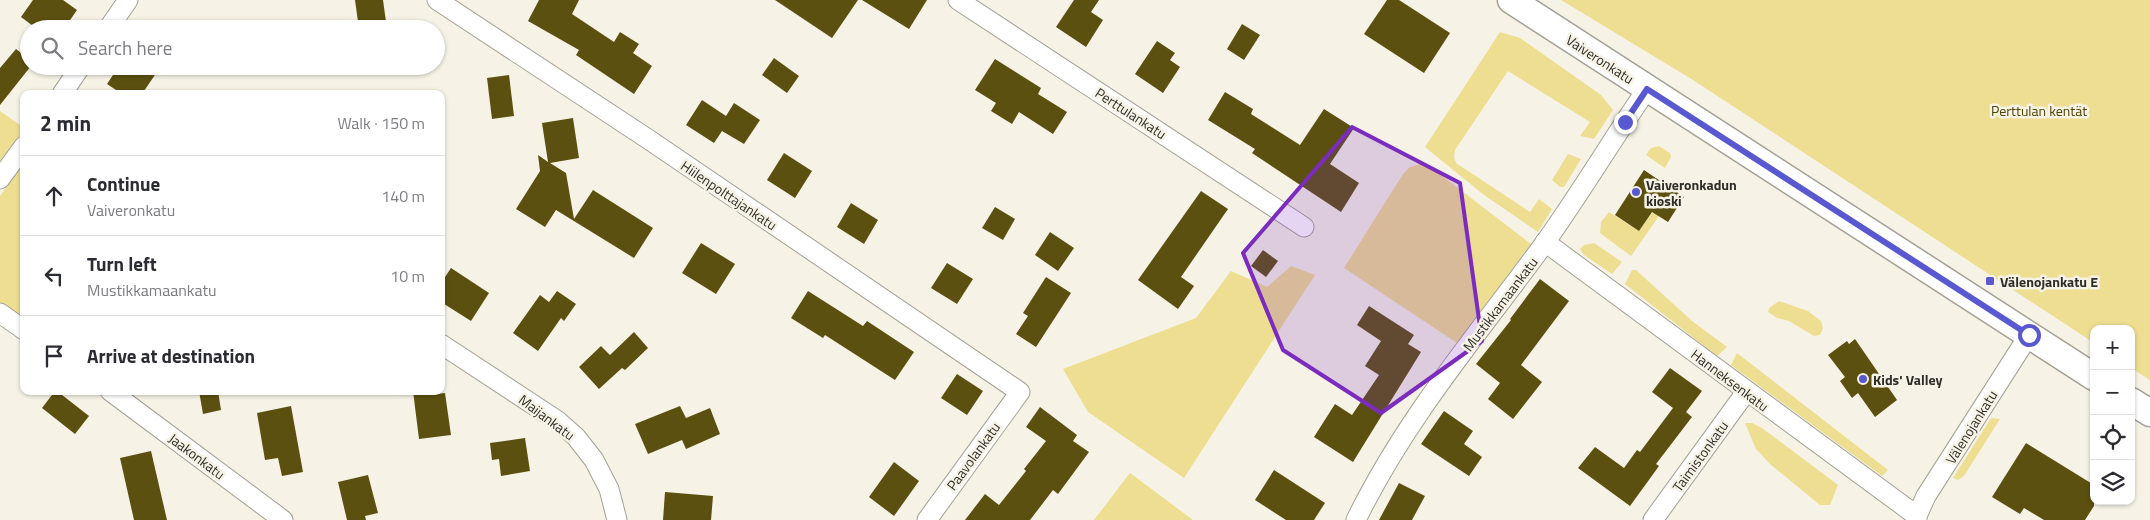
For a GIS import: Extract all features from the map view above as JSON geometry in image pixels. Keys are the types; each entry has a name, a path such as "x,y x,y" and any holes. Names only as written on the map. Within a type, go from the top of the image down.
{"main road":[{"name":"Vaiveronkatu","path":"1510,0 2090,374"},
{"path":"2135,404 2150,413"}],"street":[{"path":"114,20 128,0"},
{"name":"Hiilenpolttajankatu","path":"437,0 648,139 1020,392"},
{"name":"Perttulankatu","path":"958,0 1304,227"},
{"path":"65,90 76,75"},
{"name":"Mustikkamaankatu","path":"1356,520 1374,484 1416,416 1545,242 1647,89"},
{"path":"0,179 20,152"},
{"name":"Hanneksenkatu","path":"1545,242 1917,518"},
{"path":"0,313 20,327"},
{"name":"Välenojankatu","path":"1917,518 1926,496 2029,335"},
{"name":"Maijankatu","path":"445,347 558,421 576,437 594,460 609,489 617,520"},
{"name":"Paavolankatu","path":"927,520 1020,392"},
{"name":"Taimistonkatu","path":"1653,520 1746,392"},
{"name":"Jaakonkatu","path":"115,395 283,520"}],"highlighted area":[{"path":"1352,127 1460,183 1482,341 1381,413 1283,350 1243,253"}],"green space":[{"name":"Perttulan kentät","path":"1561,0 2150,0 2150,380 2135,371 2135,325 2090,325 2090,340 1693,80"},
{"path":"1500,32 1520,38 1601,95 1613,110 1594,139 1580,136 1590,122 1508,71 1455,150 1454,157 1456,163 1530,212 1539,199 1552,209 1538,232 1484,195 1425,147"},
{"path":"0,111 20,125 20,138 0,165"},
{"path":"1659,146 1670,153 1671,157 1665,168 1646,155 1651,148"},
{"path":"1568,154 1581,159 1564,187 1560,187 1552,180"},
{"path":"1420,164 1428,165 1531,244 1457,343 1344,268 1403,174 1410,167"},
{"path":"20,168 20,321 0,307 0,196"},
{"path":"1609,212 1639,231 1652,212 1659,216 1631,256 1600,233 1601,222"},
{"path":"1594,243 1622,262 1612,274 1584,255 1580,249 1584,245"},
{"path":"1291,266 1315,275 1184,478 1088,412 1063,369 1196,318 1231,271 1267,287"},
{"path":"1632,270 1636,270 1692,321 1727,347 1717,356 1625,284"},
{"path":"1779,301 1808,311 1821,321 1823,328 1820,335 1814,336 1789,321 1777,318 1768,312 1769,308"},
{"path":"1737,353 1888,470 1882,476 1731,365"},
{"path":"1991,418 2000,419 1964,476 1958,480 1953,478"},
{"path":"1745,423 1752,423 1762,428 1838,485 1830,505 1820,505 1770,464 1756,449"},
{"path":"1130,473 1193,520 1094,520"}],"building":[{"path":"33,0 63,0 77,10 70,20 25,20 21,17"},
{"path":"355,0 383,0 386,20 358,20"},
{"path":"539,0 579,0 572,14 614,42 620,32 639,44 633,53 652,66 634,94 576,55 579,50 528,21"},
{"path":"775,0 858,0 832,38"},
{"path":"862,0 927,0 909,29"},
{"path":"1074,0 1099,0 1091,12 1103,20 1086,47 1056,27"},
{"path":"1387,0 1399,0 1450,33 1424,73 1364,34"},
{"path":"1242,24 1260,35 1244,60 1227,49"},
{"path":"1157,41 1175,53 1170,60 1180,67 1163,93 1135,74"},
{"path":"16,49 20,52 20,75 24,75 0,105 0,68"},
{"path":"774,58 799,76 787,93 762,75"},
{"path":"995,59 1041,88 1038,94 1067,112 1053,134 1019,112 1012,124 991,111 996,103 975,90"},
{"path":"113,75 155,75 145,90 116,90 107,84"},
{"path":"509,75 514,116 492,119 487,78"},
{"path":"1225,92 1253,109 1251,114 1300,145 1324,109 1354,128 1330,164 1359,183 1341,212 1252,153 1255,149 1208,120"},
{"path":"702,100 726,116 734,103 760,120 744,144 722,131 714,143 686,125"},
{"path":"573,118 579,158 550,163 566,173 574,219 593,190 653,228 634,258 556,210 545,227 516,209 540,171 538,155 548,162 542,123"},
{"path":"784,153 812,171 795,198 767,180"},
{"path":"1644,170 1684,197 1668,222 1652,212 1639,231 1615,215"},
{"path":"1201,191 1228,209 1181,277 1194,286 1178,309 1138,280"},
{"path":"851,203 878,220 864,244 837,227"},
{"path":"995,207 1015,219 1003,240 982,228"},
{"path":"1050,232 1074,248 1058,271 1035,255"},
{"path":"701,243 735,264 716,294 682,273"},
{"path":"1263,250 1278,261 1266,277 1251,266"},
{"path":"947,263 973,279 957,304 931,288"},
{"path":"451,268 489,293 471,321 445,305 445,277"},
{"path":"1046,277 1071,293 1036,347 1016,334 1028,316 1023,313"},
{"path":"1540,279 1569,301 1521,365 1542,382 1513,419 1488,399 1500,383 1476,364"},
{"path":"557,291 576,304 564,321 561,318 538,351 513,333 540,295 549,302"},
{"path":"808,291 863,326 867,321 914,352 895,380 825,335 823,338 791,318"},
{"path":"1369,306 1414,335 1408,344 1421,352 1353,462 1314,437 1335,404 1352,415 1379,375 1365,366 1381,341 1357,325"},
{"path":"634,332 648,348 625,370 622,368 599,389 579,367 601,346 610,355"},
{"name":"Kids' Valley","path":"1855,339 1897,400 1875,417 1858,393 1852,398 1840,381 1845,377 1828,355 1847,341 1849,344"},
{"path":"1670,368 1702,391 1686,412 1692,417 1656,464 1659,466 1630,506 1578,468 1595,447 1624,468 1637,450 1640,452 1673,408 1652,392"},
{"path":"957,374 983,391 967,415 941,398"},
{"path":"445,393 451,435 419,439 414,395 445,395"},
{"path":"52,395 62,395 89,416 75,434 42,408"},
{"path":"200,395 219,395 221,410 203,414"},
{"path":"291,406 303,472 282,476 278,458 265,460 257,413"},
{"path":"680,406 686,418 710,408 720,434 686,449 682,440 648,454 635,424"},
{"path":"1040,407 1077,435 1073,441 1089,452 1058,494 1053,490 1030,520 965,520 985,494 999,505 1026,471 1024,469 1046,441 1026,427"},
{"path":"1444,411 1473,431 1464,444 1482,457 1469,476 1421,444"},
{"path":"525,438 530,471 501,476 499,459 492,460 490,443"},
{"path":"2026,443 2090,483 2090,505 2094,506 2085,520 2044,520 2024,508 2020,514 1992,497"},
{"path":"151,451 167,520 134,520 120,458"},
{"path":"894,462 919,481 894,516 869,497"},
{"path":"1274,470 1325,503 1314,520 1286,520 1255,500"},
{"path":"368,475 378,513 365,516 366,520 347,520 338,482"},
{"path":"1399,483 1425,496 1412,520 1379,520"},
{"path":"665,492 713,496 711,520 663,520"}],"place":[{"name":"Vaiveronkadun kioski","path":"1636,192"},
{"name":"Välenojankatu E","path":"1990,281"},
{"name":"Kids' Valley","path":"1863,379"}],"route":[{"path":"1625,122 1647,89 2029,335"}]}
